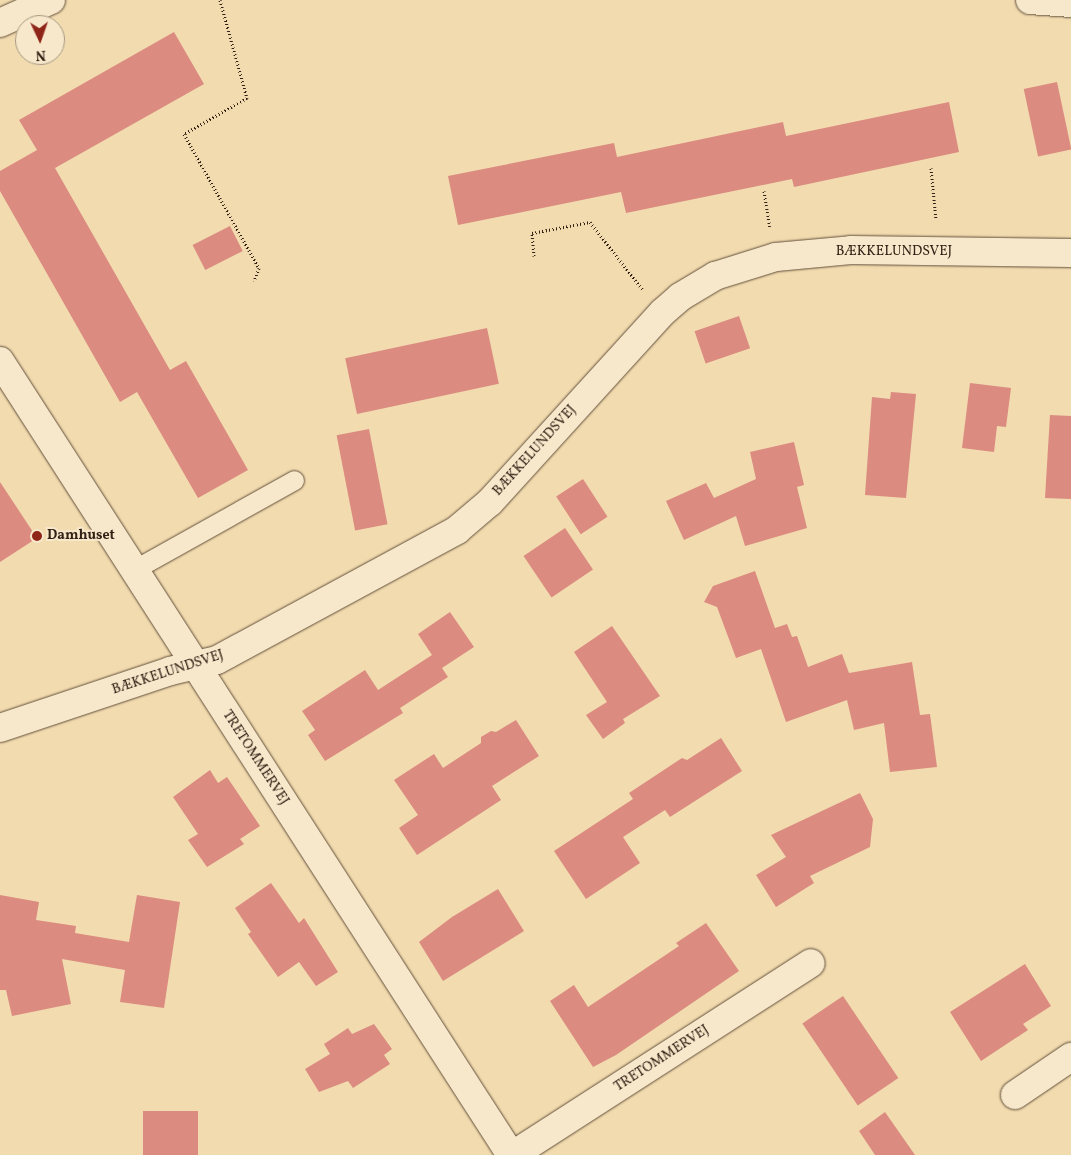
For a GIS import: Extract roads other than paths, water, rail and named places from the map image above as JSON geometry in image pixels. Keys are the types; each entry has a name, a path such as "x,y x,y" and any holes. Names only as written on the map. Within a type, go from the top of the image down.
{"street":[{"path":"0,23 51,0"},
{"path":"1030,0 1071,3"},
{"name":"BÆKKELUNDSVEJ","path":"0,728 196,665 218,660 457,530 490,502 663,312 680,297 715,276 776,257 851,250 1071,253"},
{"name":"TRETOMMERVEJ","path":"0,361 512,1155 811,963"},
{"path":"1015,1095 1071,1057"}],"lane":[{"path":"135,569 294,480"}],"place":[{"name":"Damhuset","path":"37,536"}]}
